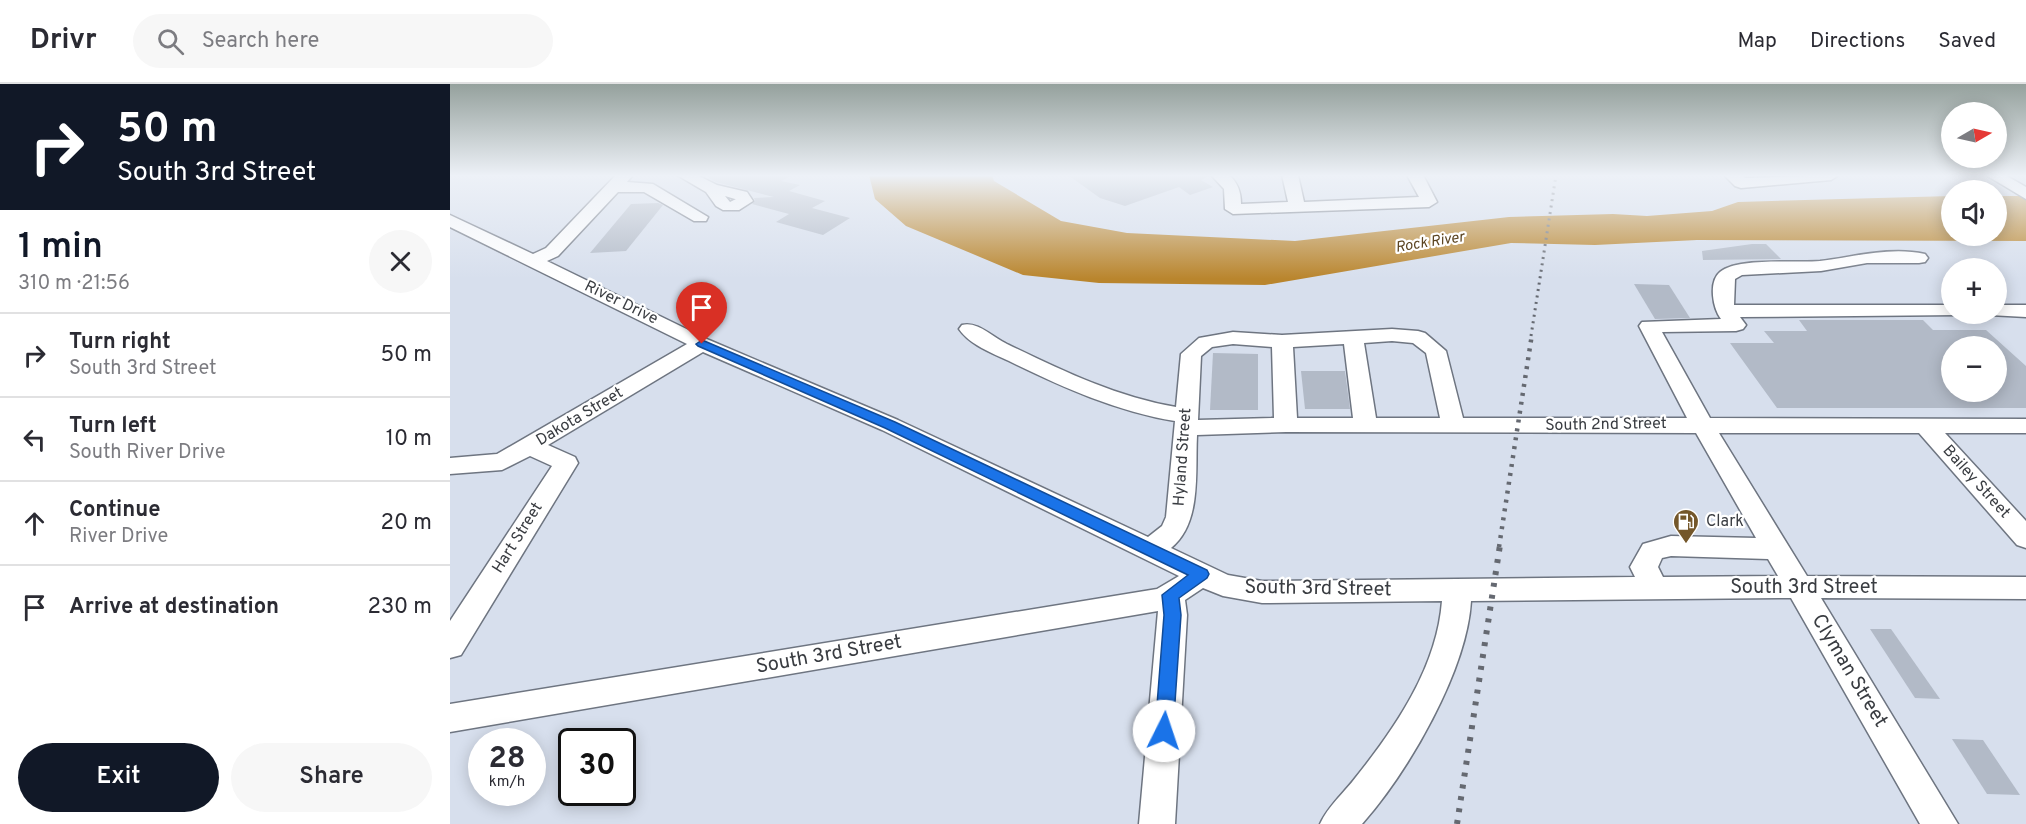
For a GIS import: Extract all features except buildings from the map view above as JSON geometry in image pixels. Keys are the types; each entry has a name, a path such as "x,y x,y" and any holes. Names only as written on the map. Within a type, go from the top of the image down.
{"street":[{"path":"534,260 552,252 592,210"},
{"path":"687,210 700,217"},
{"name":"River Drive","path":"450,220 702,344 890,425 1201,574"},
{"path":"1919,258 1868,258 1821,266 1738,270 1726,276 1723,290 1725,311 1941,311"},
{"name":"Clyman Street","path":"1725,311 1736,325 1649,326 1702,424 1940,824"},
{"path":"2007,311 2026,311"},
{"name":"South 2nd Street","path":"969,329 986,342 1106,399 1185,422 1366,427 1702,424 2026,426"},
{"path":"1286,425 1282,340 1392,335 1418,338 1436,351 1453,426"},
{"name":"Hyland Street","path":"1152,549 1173,532 1179,517 1191,354 1206,342 1233,338 1282,340"},
{"path":"1353,338 1366,427"},
{"name":"Dakota Street","path":"450,466 502,462 702,344"},
{"name":"Bailey Street","path":"1925,426 2026,538"},
{"name":"Hart Street","path":"450,646 566,462 530,447"},
{"path":"1654,589 1644,567 1653,551 1671,546 1776,549"},
{"path":"1725,548 1734,555 1754,588"},
{"name":"South 3rd Street","path":"450,718 1170,595 1201,574 1223,585 1262,592 1798,587 2026,588"},
{"path":"1338,824 1357,805 1426,698 1448,650 1455,624 1457,590"},
{"path":"1157,824 1173,615 1170,595"}],"water":[{"name":"Rock River","path":"887,210 1042,210 1061,221 1127,233 1295,241 1509,217 1613,214 1647,216 1716,210 1941,210 1941,241 1697,240 1595,245 1511,243 1265,285 1099,283 1023,275 906,226"},
{"path":"2007,210 2026,210 2026,241 2007,241"}],"railway":[{"path":"1531,336 1551,210"},
{"path":"1499,547 1532,334"},
{"path":"1457,824 1500,545"}],"place":[{"name":"Clark","path":"1686,545"}],"route":[{"path":"702,344 890,425 1122,534 1201,574 1187,586 1170,595 1173,615 1164,731"}]}
